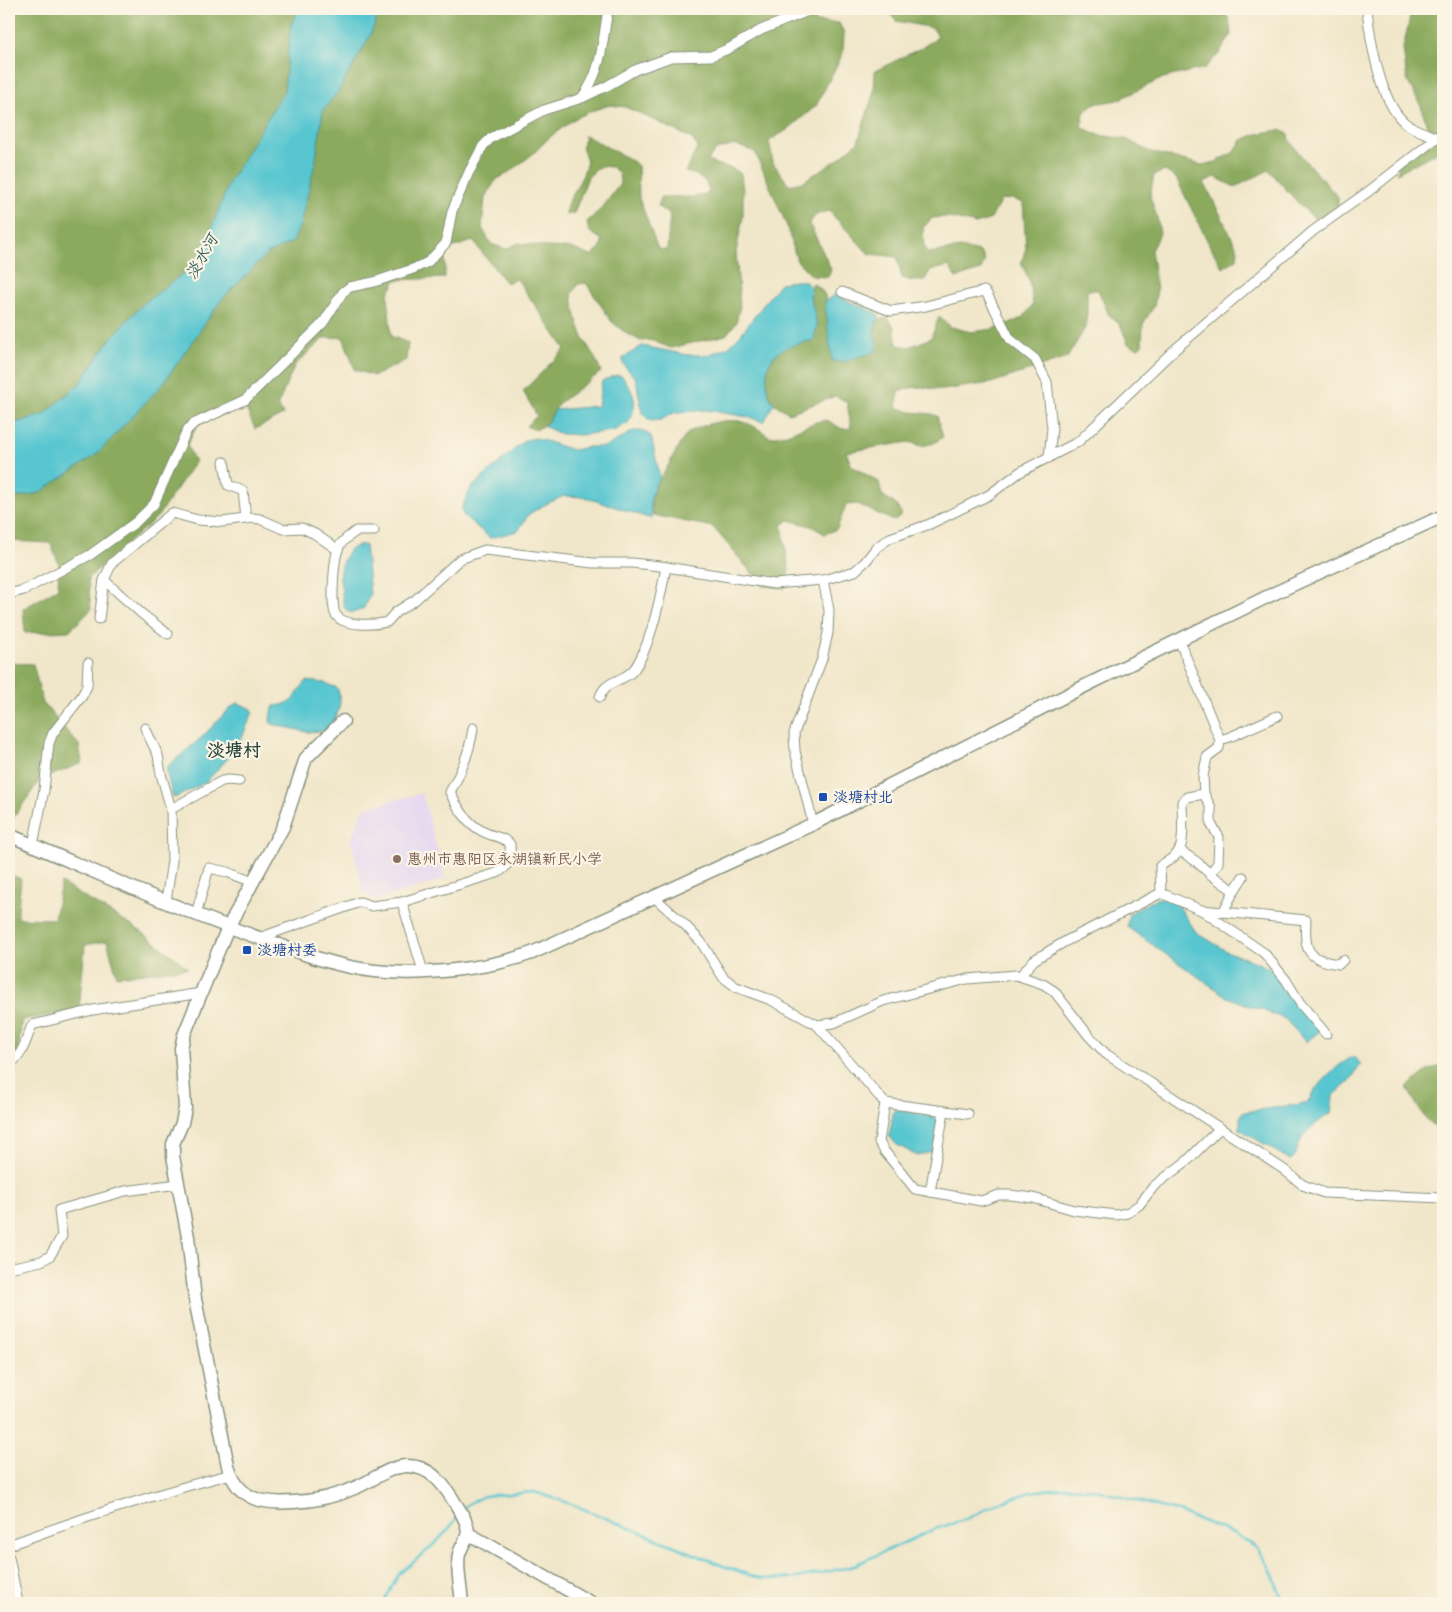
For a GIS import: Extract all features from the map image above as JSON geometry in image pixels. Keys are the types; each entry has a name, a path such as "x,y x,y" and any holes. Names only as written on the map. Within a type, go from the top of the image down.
{"main road":[{"path":"9,835 228,927 311,956 351,967 389,972 487,965 525,956 813,824 1277,592 1443,516"},
{"path":"343,721 306,758 283,827 228,927 184,1035 181,1048 185,1111 173,1147 188,1236 195,1299 231,1474 237,1485 245,1494 256,1499 273,1503 304,1502 329,1497 358,1487 403,1466 418,1468 428,1472 448,1491 464,1518 469,1534 459,1556 462,1603"},
{"path":"469,1534 591,1603"}],"street":[{"path":"582,98 590,88 598,71 608,9"},
{"path":"9,594 24,590 90,555 136,522 154,504 187,430 194,424 245,400 323,323 343,292 350,287 374,282 428,262 446,243 452,211 483,146 490,138 544,110 582,98 635,70 671,57 711,56 730,48 761,30 813,9"},
{"path":"1367,9 1369,30 1386,95 1403,122 1411,127 1440,136"},
{"path":"374,531 356,532 344,540 335,558 333,590 335,614 346,621 364,625 388,622 396,612 415,600 460,559 485,550 593,563 632,563 774,584 823,580 855,571 877,548 890,538 930,524 989,495 1020,472 1078,442 1172,352 1313,232 1440,136"},
{"path":"842,292 891,311 926,306 984,292 987,294 1010,339 1035,359 1047,382 1052,428 1049,458"},
{"path":"224,462 228,485 243,491 246,519"},
{"path":"99,619 104,580 112,563 172,513 198,520 222,522 260,519 283,529 302,528 315,534 338,550"},
{"path":"600,697 602,690 613,681 634,671 641,659 659,602 666,568"},
{"path":"104,580 168,634"},
{"path":"813,824 794,751 794,733 822,659 828,633 829,610 823,580"},
{"path":"1179,640 1220,740 1219,748 1207,757 1203,776 1204,794 1211,808 1211,824 1219,837 1218,863 1210,874"},
{"path":"33,845 44,790 49,743 53,733 82,696 87,686 88,663"},
{"path":"1220,740 1277,716"},
{"path":"145,728 158,755 161,774 171,809 172,861 166,901"},
{"path":"258,938 360,902 372,906 402,902 505,869 511,856 510,844 506,839 482,832 471,823 454,802 450,792 463,768 471,746 474,728"},
{"path":"171,809 222,781 239,781"},
{"path":"1161,893 1160,866 1174,856 1179,850 1181,842 1182,802 1187,797 1204,794"},
{"path":"1179,850 1234,890"},
{"path":"196,914 209,868 253,882"},
{"path":"1223,912 1243,877"},
{"path":"1020,976 1034,960 1066,941 1161,893 1201,910 1264,953 1286,980 1300,1003 1326,1034"},
{"path":"654,897 701,942 723,977 736,987 771,1000 818,1025 885,1103 968,1114"},
{"path":"402,902 423,971"},
{"path":"1201,910 1306,920 1305,941 1307,948 1312,954 1320,960 1329,963 1339,964 1343,960"},
{"path":"818,1025 834,1023 883,1001 967,979 1020,976 1043,984 1054,991 1089,1036 1106,1054 1312,1189 1324,1193 1443,1198"},
{"path":"9,1063 13,1062 23,1049 32,1025 93,1010 202,993"},
{"path":"885,1103 879,1142 915,1189 981,1201 999,1195 1010,1195 1033,1198 1074,1210 1116,1215 1127,1213 1138,1205 1154,1186 1188,1160 1220,1128"},
{"path":"930,1192 944,1111"},
{"path":"9,1268 41,1262 50,1256 62,1236 59,1210 125,1191 178,1184"},
{"path":"9,1542 170,1490 231,1474"},
{"path":"9,1557 18,1603"}],"shaded area":[{"name":"惠州市惠阳区永湖镇新民小学","path":"422,793 445,879 377,900 364,894 351,839 364,808"}],"green space":[{"path":"9,9 299,9 291,25 284,91 270,115 198,262 143,304 111,338 81,382 45,414 9,425"},
{"path":"380,9 813,9 816,22 839,23 844,33 843,53 816,106 787,130 769,141 773,163 789,185 802,182 837,160 858,142 874,91 875,71 923,47 938,37 933,28 896,21 886,9 1221,9 1229,19 1231,35 1219,54 1205,68 1163,78 1118,100 1093,104 1084,113 1081,127 1099,135 1126,139 1148,151 1202,165 1216,162 1234,152 1242,140 1257,134 1279,130 1289,134 1290,141 1303,158 1338,197 1338,208 1319,222 1300,205 1269,170 1235,187 1215,177 1204,182 1238,250 1237,259 1223,268 1176,178 1165,171 1154,175 1150,196 1160,234 1151,250 1157,290 1154,306 1143,324 1142,345 1138,348 1128,344 1121,326 1109,315 1098,290 1087,290 1085,328 1067,358 991,383 942,390 922,387 909,388 899,392 896,407 911,412 937,416 943,437 934,443 922,446 909,442 846,452 852,466 879,482 882,495 895,504 902,514 894,521 857,504 846,505 837,529 825,534 811,526 789,520 782,525 789,570 785,588 763,586 713,527 653,515 652,495 654,489 683,440 688,433 695,429 727,421 748,424 770,437 787,434 816,422 827,420 842,429 851,428 847,402 836,396 789,413 774,403 768,392 767,371 773,357 784,348 814,340 817,325 810,295 812,283 819,287 825,295 833,361 843,362 878,346 874,335 877,320 888,318 894,327 897,345 909,347 931,338 939,317 951,327 971,332 993,329 1023,318 1033,304 1029,280 1021,263 1026,248 1023,203 1012,199 1001,200 991,219 976,224 946,217 932,218 923,228 924,246 929,253 961,248 980,252 985,260 981,270 956,278 949,266 930,271 924,281 911,281 902,278 897,257 869,254 829,211 816,215 809,223 831,269 828,277 812,276 797,261 787,226 755,152 735,145 716,150 708,160 741,174 743,191 743,216 736,252 740,306 736,323 726,335 671,348 650,340 641,341 627,334 612,322 586,283 578,284 572,294 576,316 583,337 601,372 559,403 548,422 536,430 526,426 537,416 523,391 565,349 517,279 506,283 473,241 445,250 445,278 396,280 388,294 391,336 408,343 406,360 374,376 355,370 343,337 324,338 295,365 278,404 283,415 255,429 245,406 198,424 187,445 195,462 158,516 88,578 91,610 69,631 25,633 23,609 58,588 59,564 50,543 9,541 9,499 39,493 162,385 222,299 267,254 293,242 316,159 323,110 338,92 370,36","holes":["610,105 625,107 691,138 698,147 685,172 696,175 706,182 709,192 692,197 661,197 658,207 670,214 667,250 658,249 639,198 638,166 585,135 582,146 587,161 583,175 567,205 566,215 574,213 588,177 600,166 612,167 619,173 620,184 602,208 587,222 589,231 602,240 601,247 591,256 571,248 519,243 505,249 491,244 482,228 485,197 496,180 511,171 574,119"]},
{"path":"1412,9 1443,9 1443,149 1397,173 1401,157 1422,142 1429,132 1421,106 1407,80 1403,48"},
{"path":"9,663 33,664 43,703 79,745 82,763 40,780 11,821 9,821"},
{"path":"9,874 21,879 17,918 54,919 61,883 142,932 188,968 117,976 107,941 85,945 79,1010 22,1020 18,1051 9,1056"},
{"path":"1443,1065 1443,1132 1426,1119 1407,1087 1427,1071"}],"water":[{"name":"淡水河","path":"299,9 380,9 370,36 338,92 323,110 316,159 300,225 293,242 267,254 222,299 162,385 96,455 39,493 9,499 9,425 45,414 81,382 111,338 143,304 198,262 230,181 284,91 291,25"},
{"path":"805,281 811,289 810,295 817,325 814,340 786,348 773,357 769,364 767,385 768,393 774,403 764,422 748,417 706,410 673,413 661,420 650,421 642,413 636,379 623,364 623,358 642,346 688,355 708,355 728,347 741,334 780,283"},
{"path":"835,295 878,314 880,320 876,321 874,335 878,346 874,352 843,362 832,361 825,302"},
{"path":"617,375 622,376 634,398 634,409 628,423 613,431 580,435 561,434 543,426 548,422 555,410 598,406 602,381"},
{"path":"634,431 643,431 651,436 660,478 654,487 650,503 652,519 584,497 564,496 529,514 518,531 490,538 463,515 462,507 471,488 525,440 536,438 573,450 588,447 605,447"},
{"path":"365,545 370,594 364,608 349,612 344,607 340,571 350,549"},
{"path":"306,681 325,683 337,688 340,706 336,717 329,727 325,731 307,732 272,724 270,721 274,706 291,701"},
{"path":"238,703 252,709 253,712 243,735 230,756 206,782 177,797 173,797 167,767 202,737 230,708"},
{"path":"1166,898 1176,902 1196,932 1228,952 1256,962 1275,972 1301,1009 1320,1031 1306,1042 1285,1019 1227,997 1127,927 1129,914 1155,899"},
{"path":"1353,1056 1361,1064 1350,1081 1333,1096 1331,1113 1301,1139 1296,1155 1290,1160 1240,1129 1240,1118 1243,1112 1308,1102 1316,1088 1337,1067"},
{"path":"894,1109 938,1118 935,1151 918,1156 897,1145 889,1136"}],"waterway":[{"path":"464,1508 484,1496 534,1492 566,1502 726,1567 762,1579 797,1578 850,1567 935,1529 964,1520 996,1504 1030,1492 1069,1487 1092,1489 1176,1511 1235,1534 1257,1548 1270,1568 1282,1603"},
{"path":"383,1603 399,1574 429,1549 458,1517"}],"place":[{"name":"淡塘村北","path":"823,797"},
{"name":"惠州市惠阳区永湖镇新民小学","path":"397,859"},
{"name":"淡塘村委","path":"247,950"}],"district":[{"name":"淡塘村","path":"234,750"}]}
